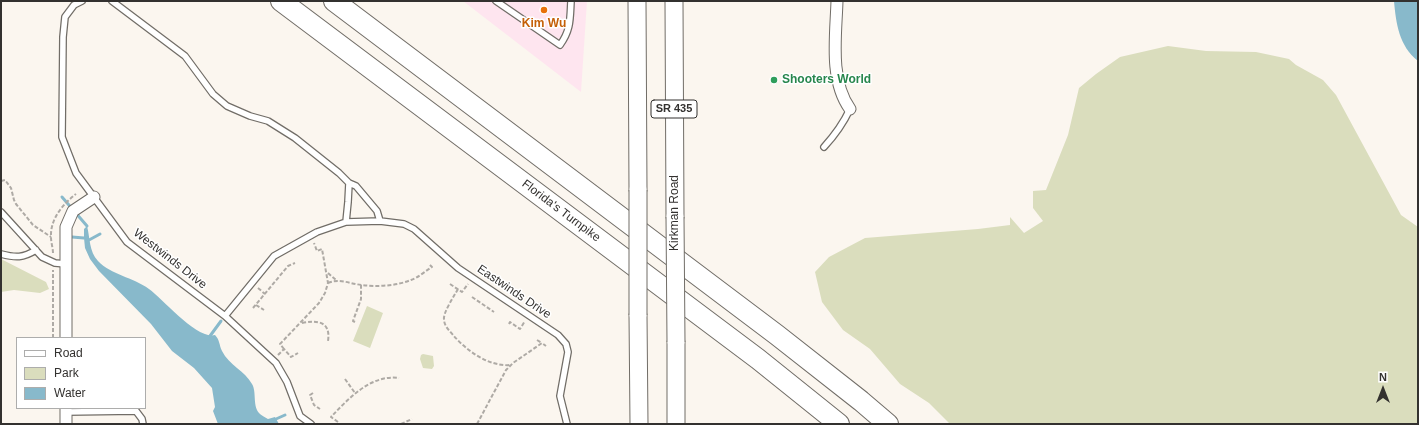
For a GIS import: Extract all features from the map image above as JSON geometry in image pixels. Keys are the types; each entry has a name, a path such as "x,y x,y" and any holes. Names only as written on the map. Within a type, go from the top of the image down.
{"highway":[{"name":"Florida's Turnpike","path":"281,1 751,354 839,424"},
{"path":"334,1 777,334 888,424"}],"main road":[{"name":"SR 435","path":"637,1 639,424"},
{"name":"Kirkman Road","path":"674,1 676,424"}],"street":[{"path":"837,1 835,56 838,82 844,101 850,109"},
{"path":"66,337 66,227 73,211 94,197"},
{"path":"66,410 66,424"}],"lane":[{"name":"Westwinds Drive","path":"82,1 74,4 65,17 63,37 62,137 76,173 127,242 225,316 276,363 287,382 300,416 311,424"},
{"path":"112,1 185,56 213,94 227,106 250,116 268,121 295,138 339,173 349,183 356,186 377,211 380,221"},
{"path":"496,1 560,45 567,35 571,1"},
{"path":"824,146 836,135 850,109"},
{"path":"346,222 349,183"},
{"path":"1,212 42,257 54,262 66,264"},
{"name":"Eastwinds Drive","path":"225,316 274,256 317,232 346,222 380,221 404,224 414,229 458,268 558,334 566,344 568,352 560,396 567,424"},
{"path":"1,254 25,257 36,250"},
{"path":"66,410 136,411 142,419 143,424"}],"path":[{"path":"1,180 5,180 11,188 14,200 34,225 51,237"},
{"path":"298,354 291,357 280,344 301,324 319,303 328,284 322,248 317,251 313,242"},
{"path":"253,308 288,266 295,263"},
{"path":"327,272 336,280 361,285 398,283 412,280 432,267 429,264"},
{"path":"328,284 336,280"},
{"path":"450,284 462,292 468,283"},
{"path":"355,322 353,321 361,299 361,285"},
{"path":"257,288 264,294"},
{"path":"458,289 444,317 445,325 467,349 475,354 498,364 511,365"},
{"path":"472,298 494,312"},
{"path":"256,304 264,310"},
{"path":"308,316 313,321"},
{"path":"509,324 510,322 520,329 525,320"},
{"path":"301,324 313,321 319,322 327,329 328,341"},
{"path":"537,340 546,346"},
{"path":"477,424 506,370 542,343"},
{"path":"277,355 284,350"},
{"path":"338,422 331,417 355,393 380,380 399,378"},
{"path":"345,379 355,393"},
{"path":"313,393 310,395 314,405 320,409"},
{"path":"401,424 412,419"}],"shaded area":[{"path":"463,1 587,1 581,92"}],"green space":[{"path":"1168,46 1206,51 1256,52 1289,59 1296,65 1323,80 1336,95 1401,215 1418,227 1418,424 950,424 929,403 900,384 870,349 843,330 822,302 815,272 829,257 865,238 1010,225 1010,217 1024,233 1043,221 1033,208 1033,191 1046,190 1068,135 1079,88 1120,57"},
{"path":"1,259 46,282 49,289 40,293 14,290 1,292"},
{"path":"367,306 383,313 370,348 353,341"},
{"path":"421,355 433,356 434,366 432,369 423,368 420,359"}],"water":[{"path":"1394,1 1418,1 1418,61 1407,48 1400,34 1397,26"},
{"path":"87,226 91,249 98,261 109,270 149,289 180,318 199,331 208,335 215,335 225,356 249,379 252,384 255,404 258,411 261,415 268,419 275,417 279,424 218,424 213,411 215,407 212,388 194,368 172,351 151,324 99,271 90,259 85,248 84,238 84,229"}],"waterway":[{"path":"62,197 87,226"},
{"path":"89,240 100,234"},
{"path":"72,237 84,238"},
{"path":"210,336 221,321"},
{"path":"276,419 285,415"}],"place":[{"name":"Kim Wu","path":"544,10"},
{"name":"Shooters World","path":"774,80"}]}
